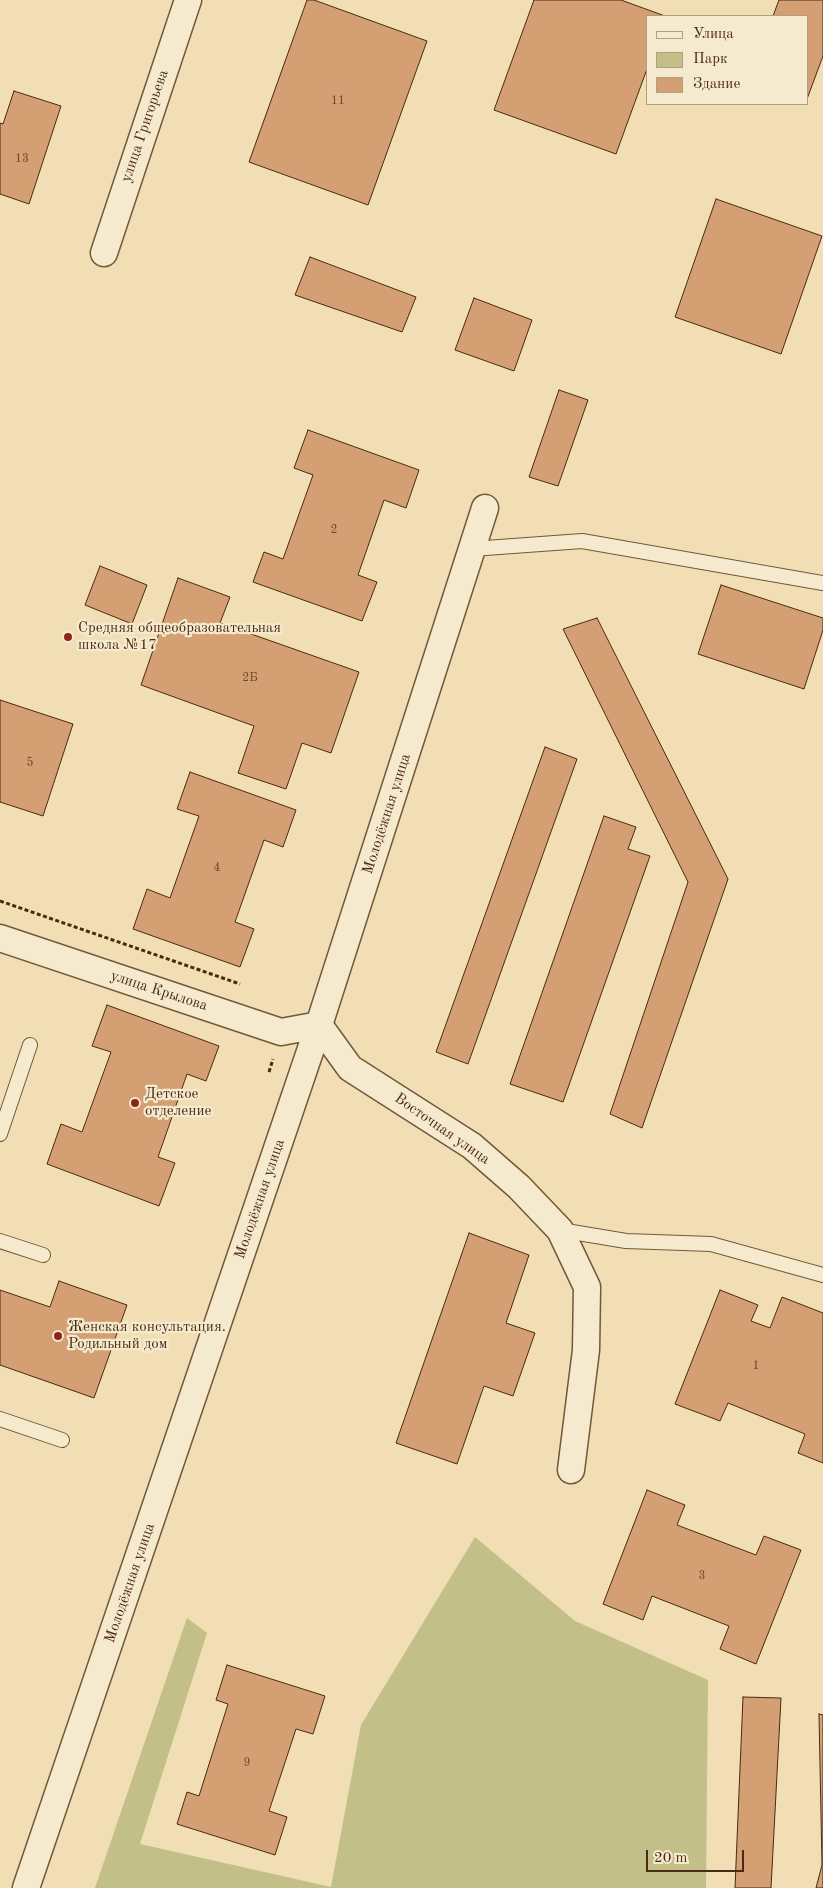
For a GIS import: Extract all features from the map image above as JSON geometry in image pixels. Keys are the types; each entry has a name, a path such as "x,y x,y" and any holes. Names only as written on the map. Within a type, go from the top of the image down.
{"street":[{"name":"улица Григорьева","path":"104,253 188,0"},
{"name":"Молодёжная улица","path":"26,1888 319,1025 485,508"},
{"name":"улица Крылова","path":"0,938 281,1032 319,1025"},
{"name":"Восточная улица","path":"319,1025 350,1068 472,1146 519,1187 560,1230 587,1287 586,1350 571,1470"}],"lane":[{"path":"472,549 582,541 823,583"},
{"path":"0,1134 30,1045"},
{"path":"560,1230 626,1241 711,1244 823,1275"},
{"path":"0,1241 43,1255"},
{"path":"0,1419 62,1440"}],"path":[{"path":"0,901 244,985"},
{"path":"267,1079 281,1032"}],"green space":[{"path":"475,1537 575,1621 708,1680 706,1888 95,1888 187,1618 207,1633 140,1844 331,1887 361,1725"}],"building":[{"path":"307,0 314,0 427,41 368,205 249,162"},
{"path":"534,0 621,0 662,15 646,15 646,72 616,154 494,110"},
{"path":"779,0 823,0 823,56 808,96 808,15 773,15"},
{"path":"14,91 61,106 29,204 0,194 0,123 3,124"},
{"path":"716,199 822,236 781,354 675,317"},
{"path":"310,257 416,297 402,332 295,295"},
{"path":"474,298 532,320 514,371 455,350"},
{"path":"559,390 588,400 558,486 529,477"},
{"path":"308,430 419,470 406,508 384,500 358,575 377,582 362,621 253,582 264,552 283,559 313,475 294,468"},
{"path":"100,566 147,585 132,624 85,605"},
{"path":"178,578 230,597 220,623 359,672 331,753 302,743 286,789 238,773 254,726 141,685"},
{"path":"721,585 823,618 823,630 804,689 698,654"},
{"path":"597,618 728,879 642,1128 610,1114 688,882 563,629"},
{"path":"0,700 73,724 43,816 0,802"},
{"path":"545,747 577,759 468,1064 436,1052"},
{"path":"190,772 296,810 283,847 264,840 235,922 254,929 240,967 133,929 147,889 170,898 199,816 177,809"},
{"path":"604,816 636,827 628,849 650,856 563,1102 510,1084"},
{"name":"Детское отделение","path":"107,1005 219,1046 206,1081 187,1074 158,1157 175,1163 159,1206 47,1164 61,1124 82,1132 111,1052 92,1046"},
{"path":"469,1233 529,1255 506,1323 535,1333 513,1396 484,1386 457,1464 396,1443"},
{"name":"Женская консультация. Родильный дом","path":"59,1281 127,1305 94,1398 0,1365 0,1290 50,1307"},
{"path":"720,1290 758,1305 751,1321 770,1328 782,1297 823,1313 823,1463 798,1453 805,1434 728,1403 720,1421 675,1404"},
{"path":"647,1490 685,1505 677,1525 756,1555 764,1536 801,1550 756,1664 720,1649 729,1626 652,1596 643,1620 603,1604"},
{"path":"227,1665 325,1696 313,1734 296,1729 269,1811 287,1817 275,1855 177,1824 187,1792 199,1796 228,1704 216,1700"},
{"path":"743,1697 781,1698 771,1888 735,1888"},
{"path":"819,1714 823,1715 823,1888 816,1888 822,1865"}],"place":[{"name":"Средняя общеобразовательная школа №17","path":"68,637"},
{"name":"Детское отделение","path":"135,1103"},
{"name":"Женская консультация. Родильный дом","path":"58,1336"}]}
